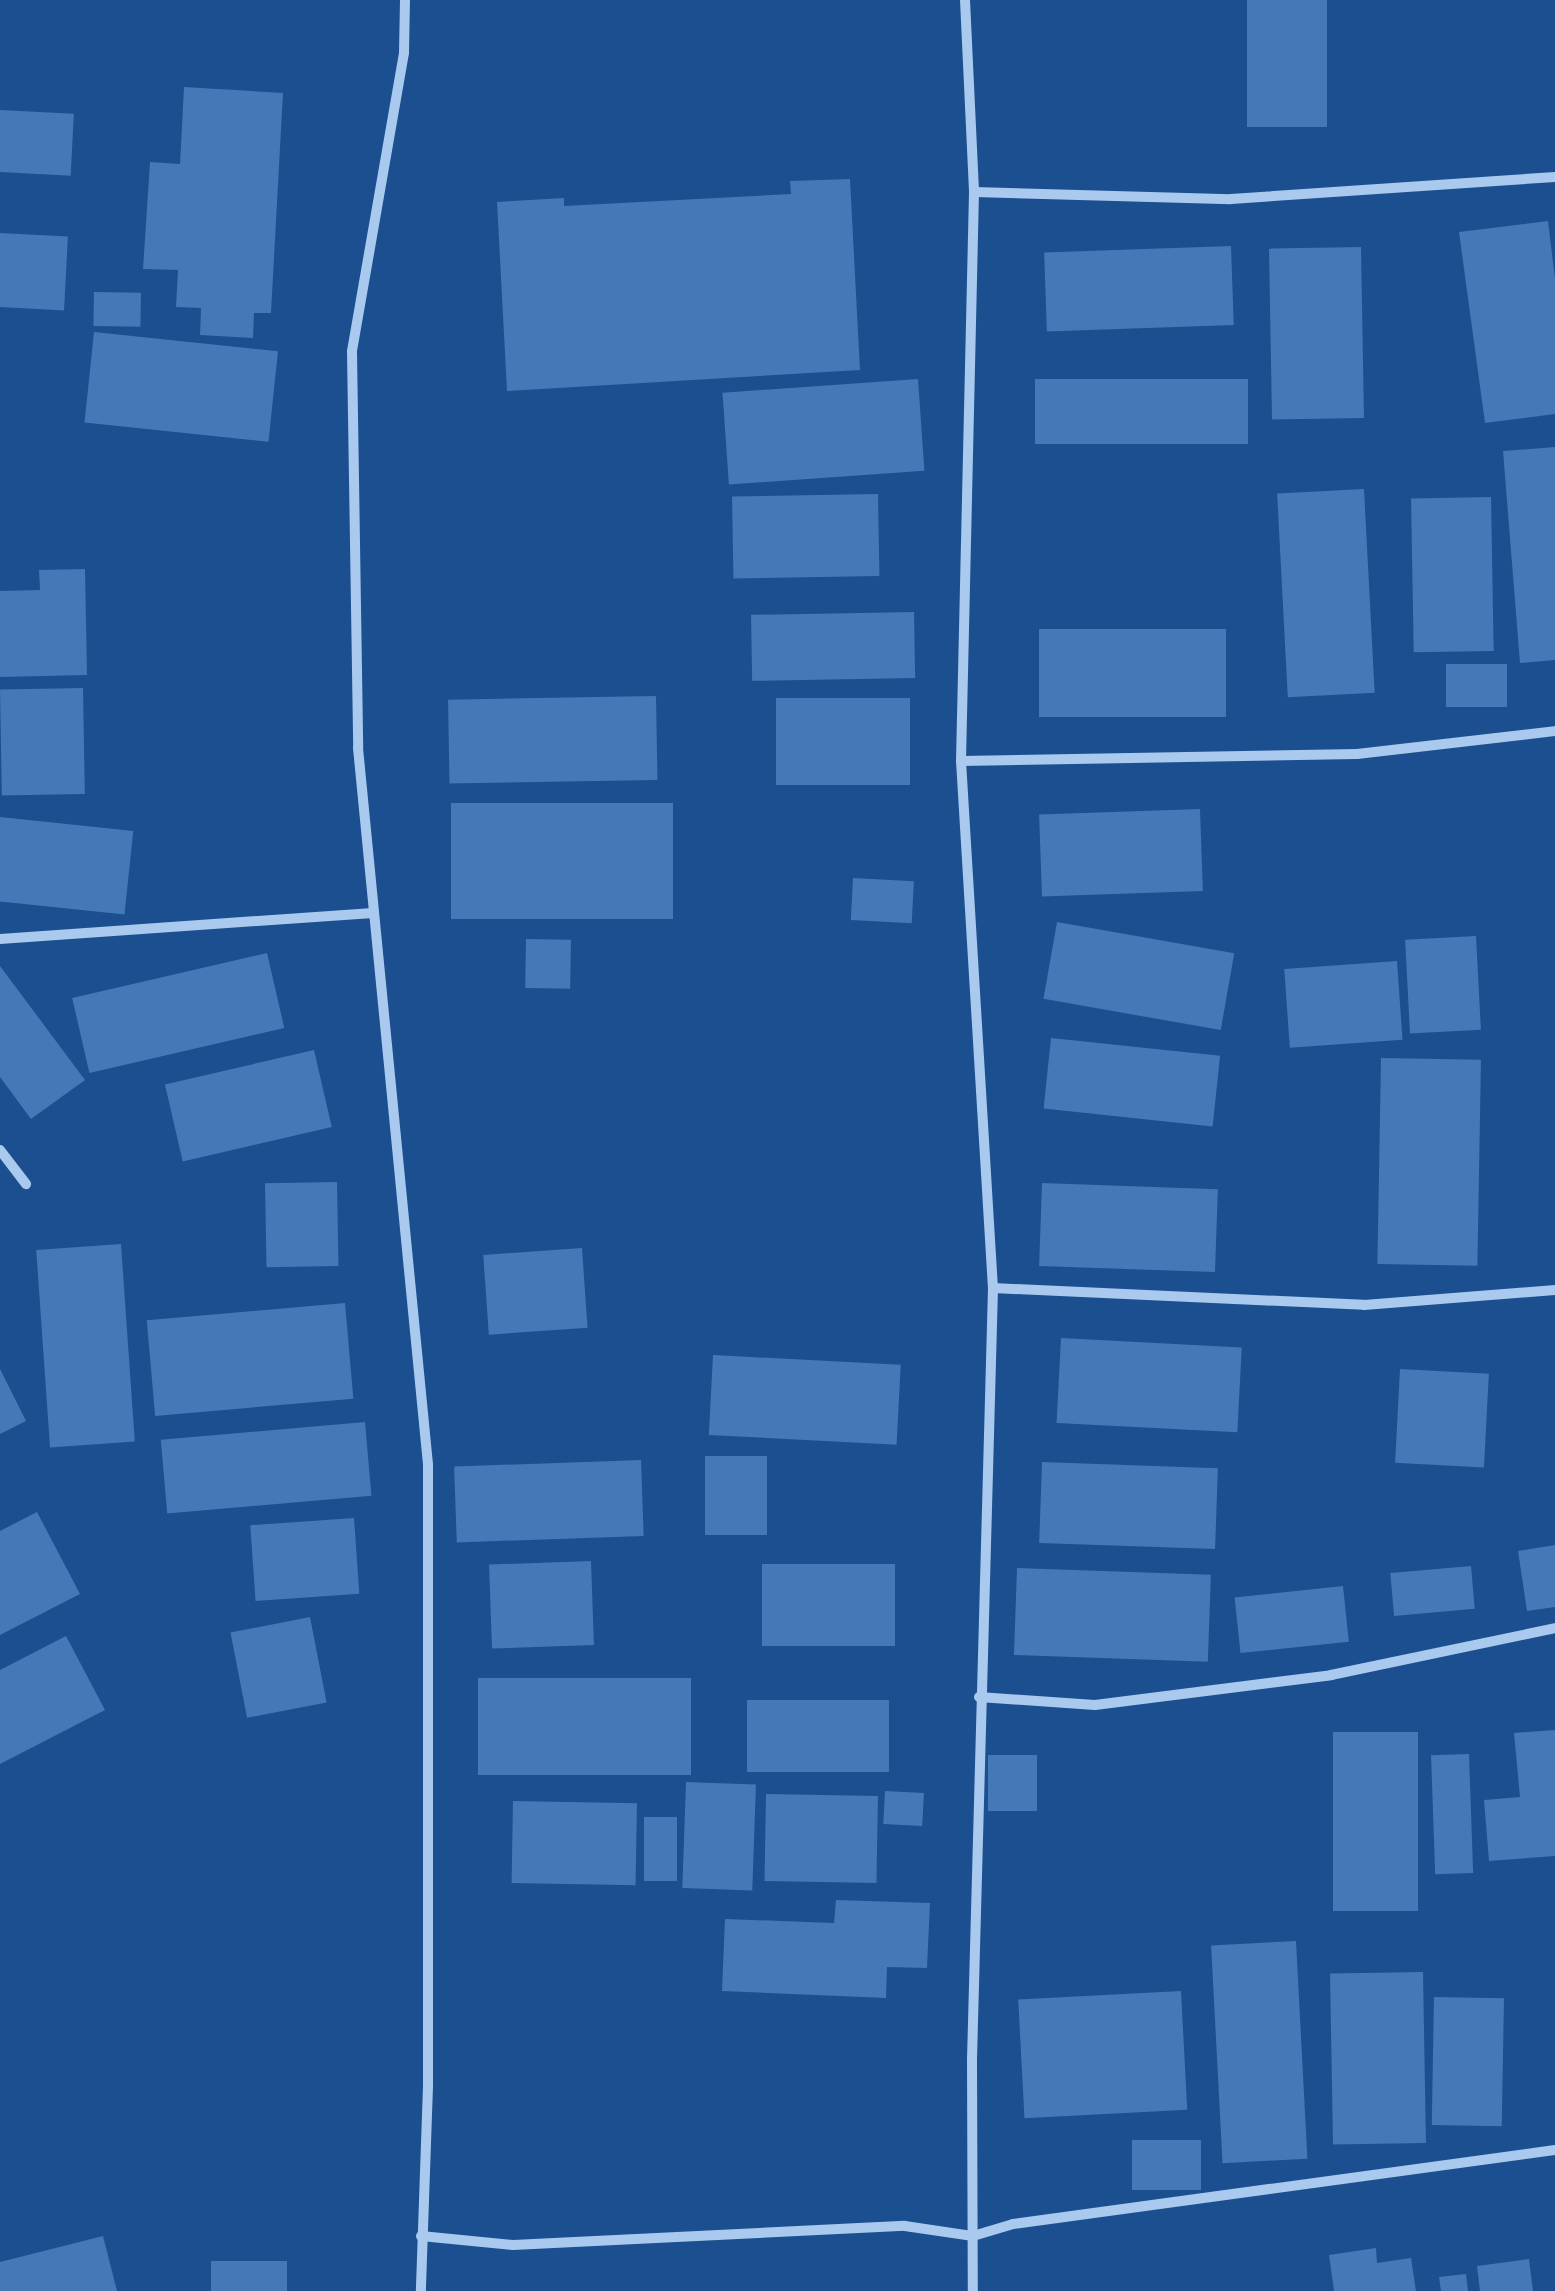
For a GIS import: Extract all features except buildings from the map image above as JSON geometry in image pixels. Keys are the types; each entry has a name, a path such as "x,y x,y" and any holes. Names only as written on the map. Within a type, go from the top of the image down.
{"street":[{"path":"405,0 404,53 352,352 358,748 428,1466 428,2086 420,2291"},
{"path":"965,0 974,192 961,761 993,1288 980,1697 973,2291"},
{"path":"974,192 1231,199 1555,177"},
{"path":"961,761 1357,754 1555,731"},
{"path":"0,938 374,913"},
{"path":"0,1150 26,1184"},
{"path":"993,1288 1364,1305 1555,1290"},
{"path":"980,1697 1094,1705 1331,1675 1555,1628"},
{"path":"421,2236 514,2245 905,2226 974,2236 1013,2224 1555,2150"}]}
